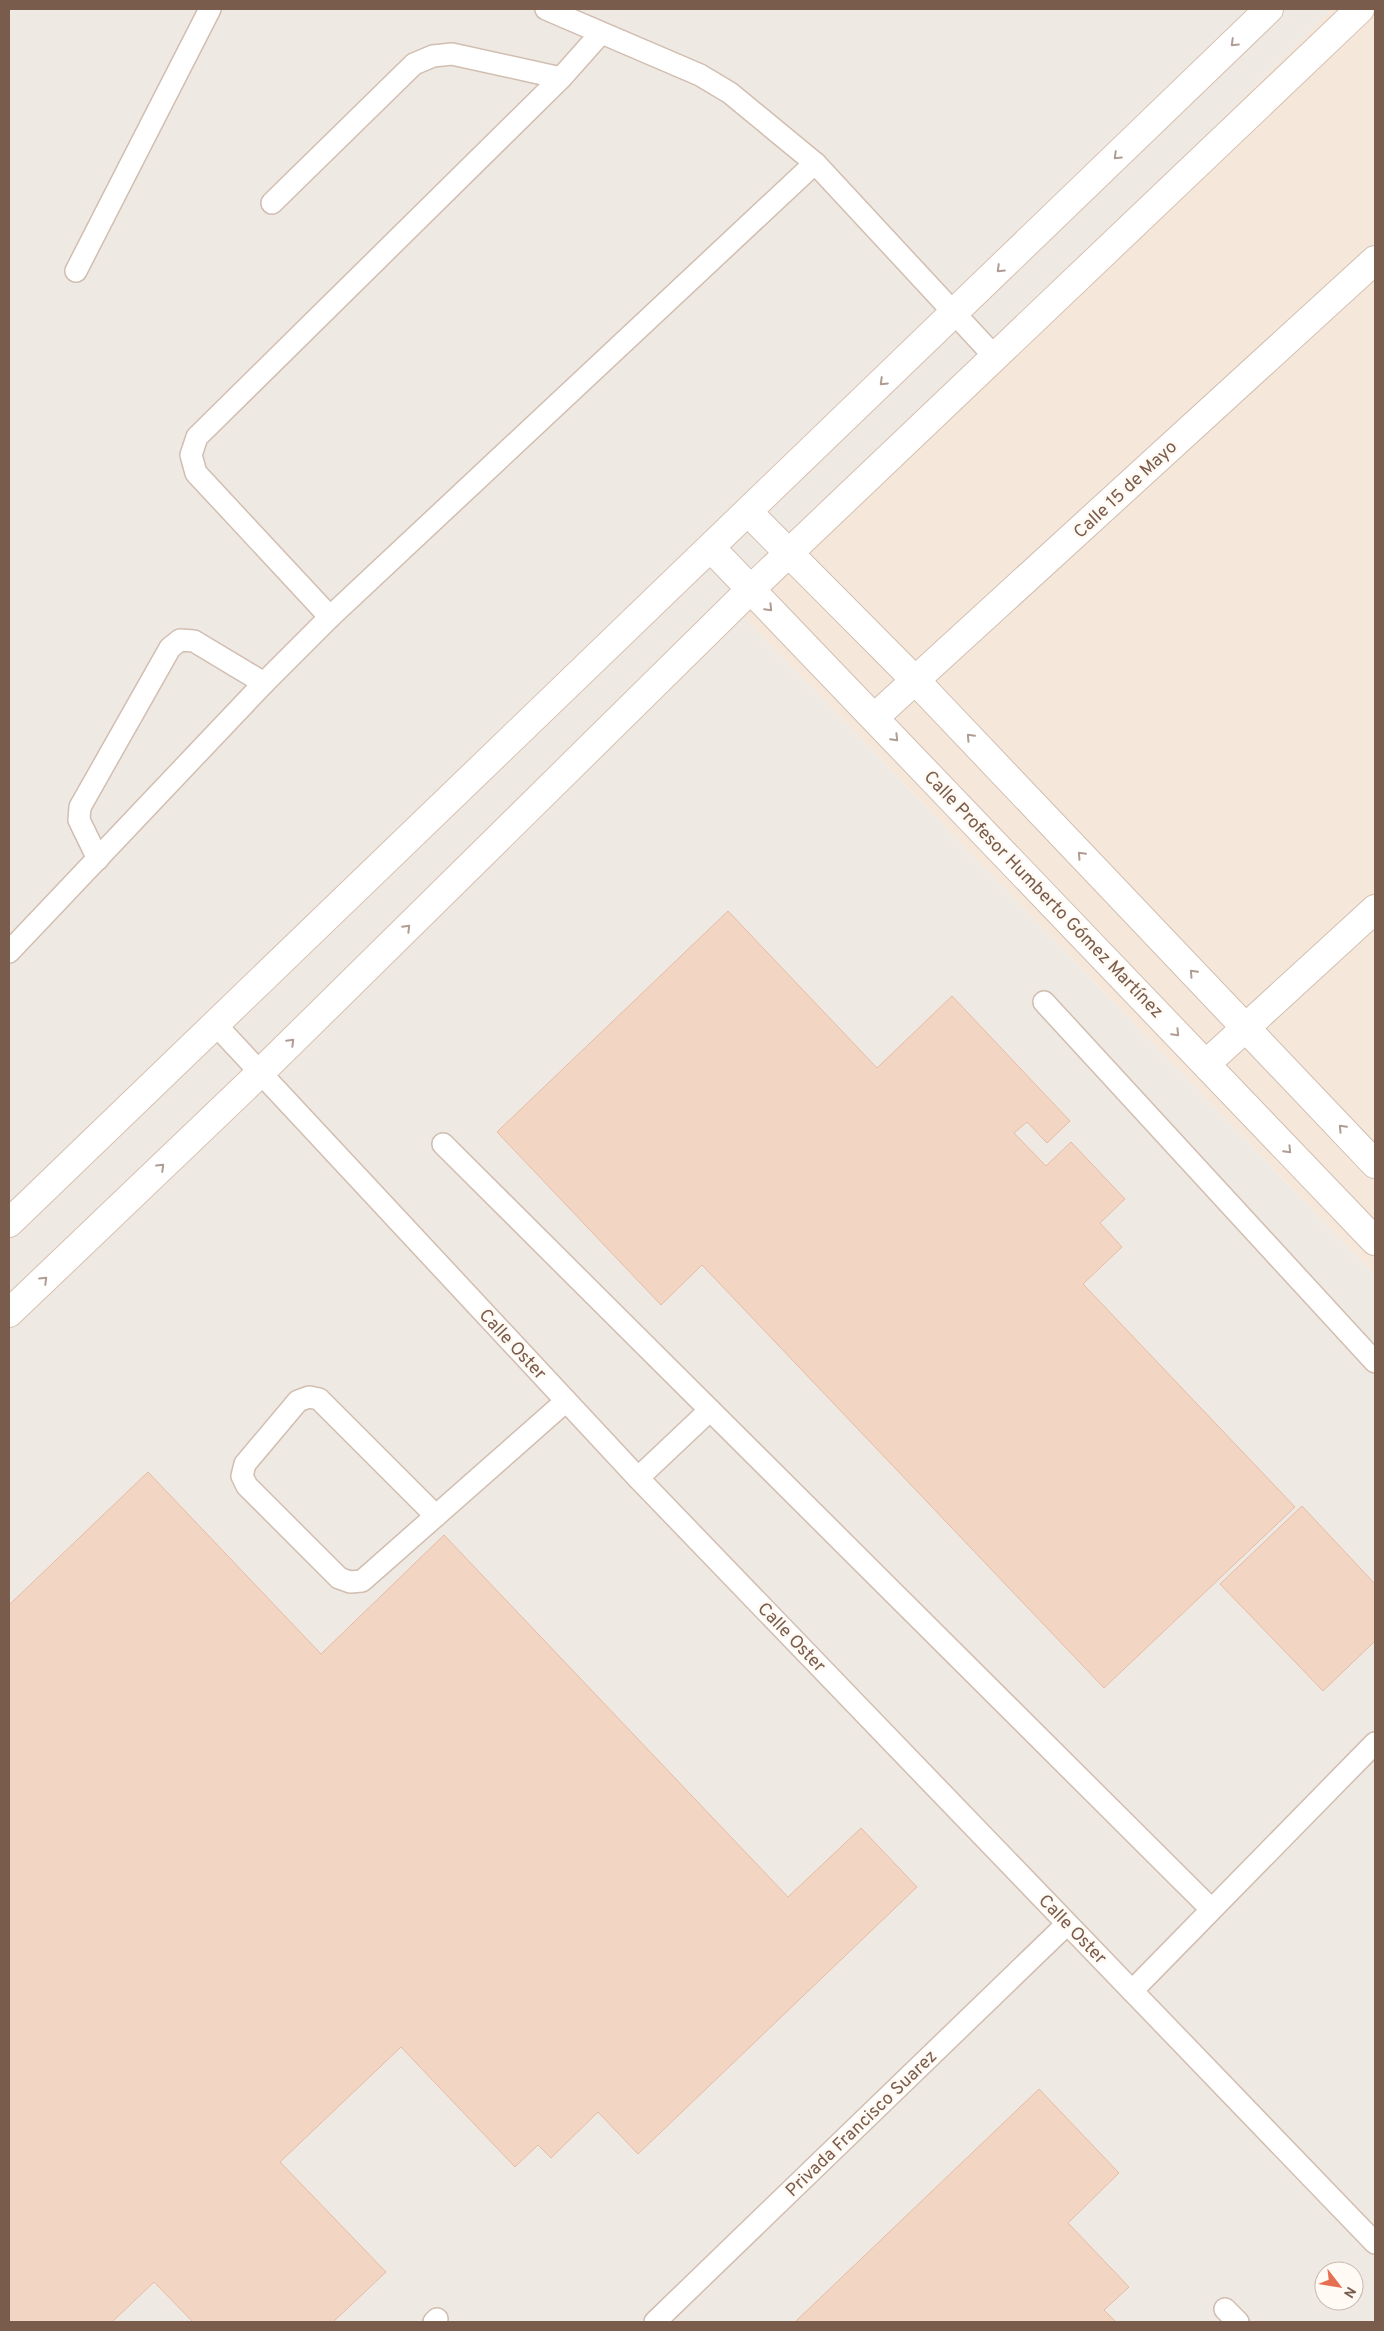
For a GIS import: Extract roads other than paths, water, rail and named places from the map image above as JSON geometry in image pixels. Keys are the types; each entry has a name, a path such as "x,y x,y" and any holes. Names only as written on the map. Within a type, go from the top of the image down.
{"main road":[{"path":"9,1223 1269,9"},
{"path":"9,1313 260,1073 751,589 1360,9"},
{"name":"Calle 15 de Mayo","path":"875,717 1375,260"},
{"path":"748,512 916,681 1375,1164"},
{"name":"Calle Profesor Humberto Gómez Martínez","path":"711,548 1375,1241"},
{"path":"1206,1064 1375,909"}],"lane":[{"path":"76,271 210,9"},
{"path":"546,9 700,75 730,93 815,163 995,357"},
{"path":"330,618 196,473 191,455 197,437 561,78 601,33"},
{"path":"272,202 414,64 433,56 452,54 561,78"},
{"path":"9,952 264,683 330,618 815,163"},
{"path":"98,859 79,820 80,807 170,648 180,640 194,642 264,683"},
{"path":"1044,1002 1375,1362"},
{"name":"Calle Oster","path":"216,1025 638,1478 1375,2243"},
{"path":"443,1144 1212,1909"},
{"path":"436,1516 319,1399 309,1397 298,1401 245,1464 242,1476 247,1486 339,1578 350,1582 362,1581 436,1516 566,1401"},
{"path":"638,1478 710,1410"},
{"path":"1132,1991 1375,1743"},
{"name":"Privada Francisco Suarez","path":"655,2322 1067,1924"}]}
